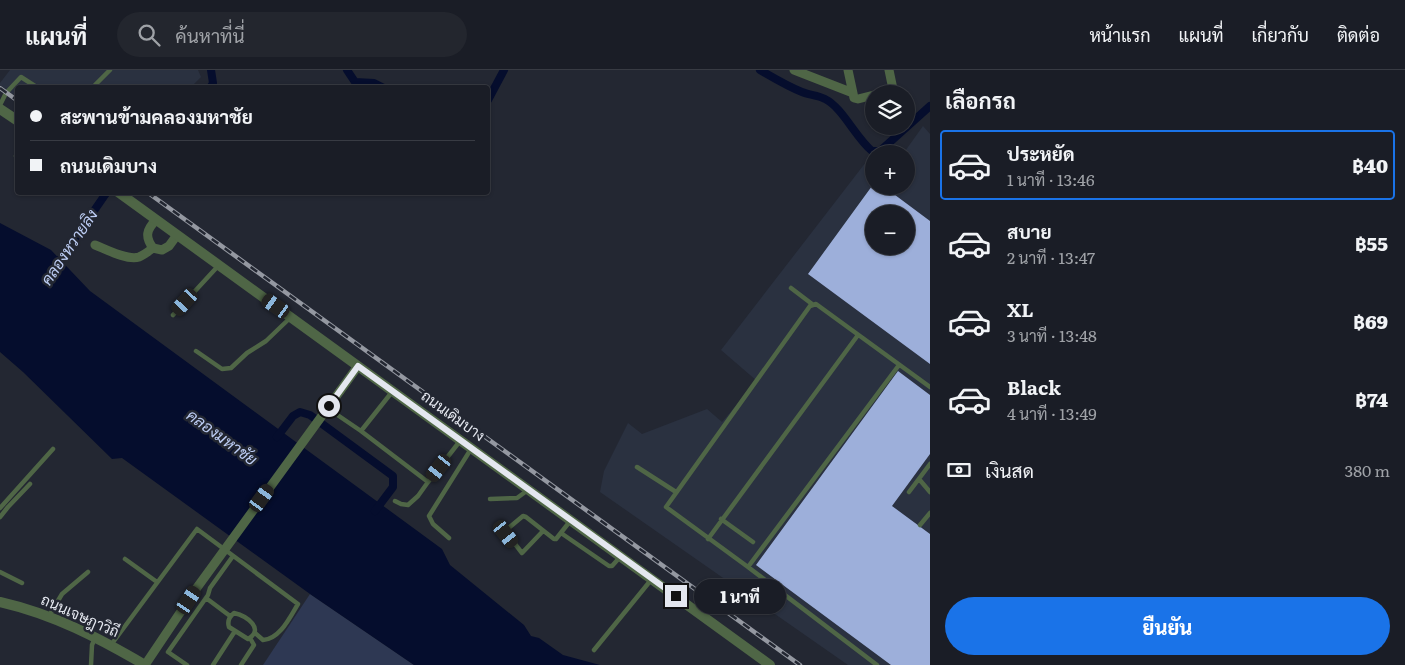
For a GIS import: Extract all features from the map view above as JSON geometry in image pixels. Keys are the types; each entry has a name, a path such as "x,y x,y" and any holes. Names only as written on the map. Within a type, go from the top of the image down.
{"street":[{"path":"794,70 853,93"},
{"path":"848,70 854,98 865,97"},
{"path":"889,70 892,85"},
{"path":"0,109 15,119"},
{"name":"ถนนเดิมบาง","path":"125,195 156,220 770,665"},
{"path":"153,248 147,236 149,228 156,220"},
{"path":"95,245 128,258 135,258 141,257 153,248 162,250 169,246 177,235"},
{"path":"145,665 196,589 358,366"},
{"name":"ถนนเจษฎาวิถี","path":"0,602 49,616 96,637 145,665"}],"lane":[{"path":"95,85 110,70"},
{"path":"0,105 6,93 21,77 33,85"},
{"path":"173,315 219,265"},
{"path":"791,288 930,387"},
{"path":"812,304 666,507 877,665"},
{"path":"196,351 222,369 231,368 247,353 266,341 290,317"},
{"path":"708,539 858,335"},
{"path":"748,567 899,365"},
{"path":"361,431 392,391"},
{"path":"336,414 428,482"},
{"path":"395,501 408,505 418,496 461,440"},
{"path":"449,538 433,524 429,516 472,448"},
{"path":"0,508 53,449"},
{"path":"909,492 930,464"},
{"path":"637,467 676,492"},
{"path":"919,479 930,492"},
{"path":"0,518 30,484"},
{"path":"490,499 517,498 529,490"},
{"path":"920,525 930,513"},
{"path":"543,531 522,553 505,531 523,516 554,539 562,533 571,520"},
{"path":"721,519 753,542"},
{"path":"110,645 197,529 298,604 277,634 270,640 263,640 255,633"},
{"path":"562,533 608,566 612,566 621,556"},
{"path":"187,665 168,652 233,556"},
{"path":"125,559 157,582"},
{"path":"0,572 22,583"},
{"path":"49,616 62,594 88,572"},
{"path":"594,650 651,579"},
{"path":"206,598 230,616"},
{"path":"241,665 254,645 250,638 248,639 229,627 230,616 234,613 239,614 253,624 256,629 250,638"},
{"path":"213,665 235,631"},
{"path":"91,665 92,645 96,637"}],"shaded area":[{"path":"10,70 198,70 201,77 193,85 15,85 15,96 0,85"},
{"path":"923,126 930,134 930,665 848,665 600,492 604,471 628,423 642,434 707,409 722,422 757,381 721,350 865,163 865,195 915,195 915,145 909,145"},
{"path":"310,594 414,665 263,665"}],"water":[{"name":"คลองมหาชัย","path":"0,223 51,250 90,291 442,549 450,565 524,625 531,636 539,638 563,655 600,665 414,665 310,594 122,458 112,459 0,352"}],"building":[{"path":"865,195 895,195 909,205 865,205 865,255 915,255 915,210 930,221 930,364 808,274"},
{"path":"898,371 930,395 930,454 892,506 930,534 930,665 891,665 756,565"}],"waterway":[{"name":"คลองหวายลิง","path":"211,70 212,85"},
{"path":"347,70 355,82 378,85"},
{"path":"490,96 504,70"},
{"path":"760,70 796,90 822,98 831,103 872,151 880,151 930,106"},
{"name":"คลองหวายลิง","path":"55,267 105,195"},
{"path":"277,437 293,416 300,412 310,415 393,476 393,487 375,511"}],"railway":[{"path":"0,88 15,99"},
{"path":"151,195 800,665"}],"route":[{"path":"329,406 358,366 676,596"}]}
